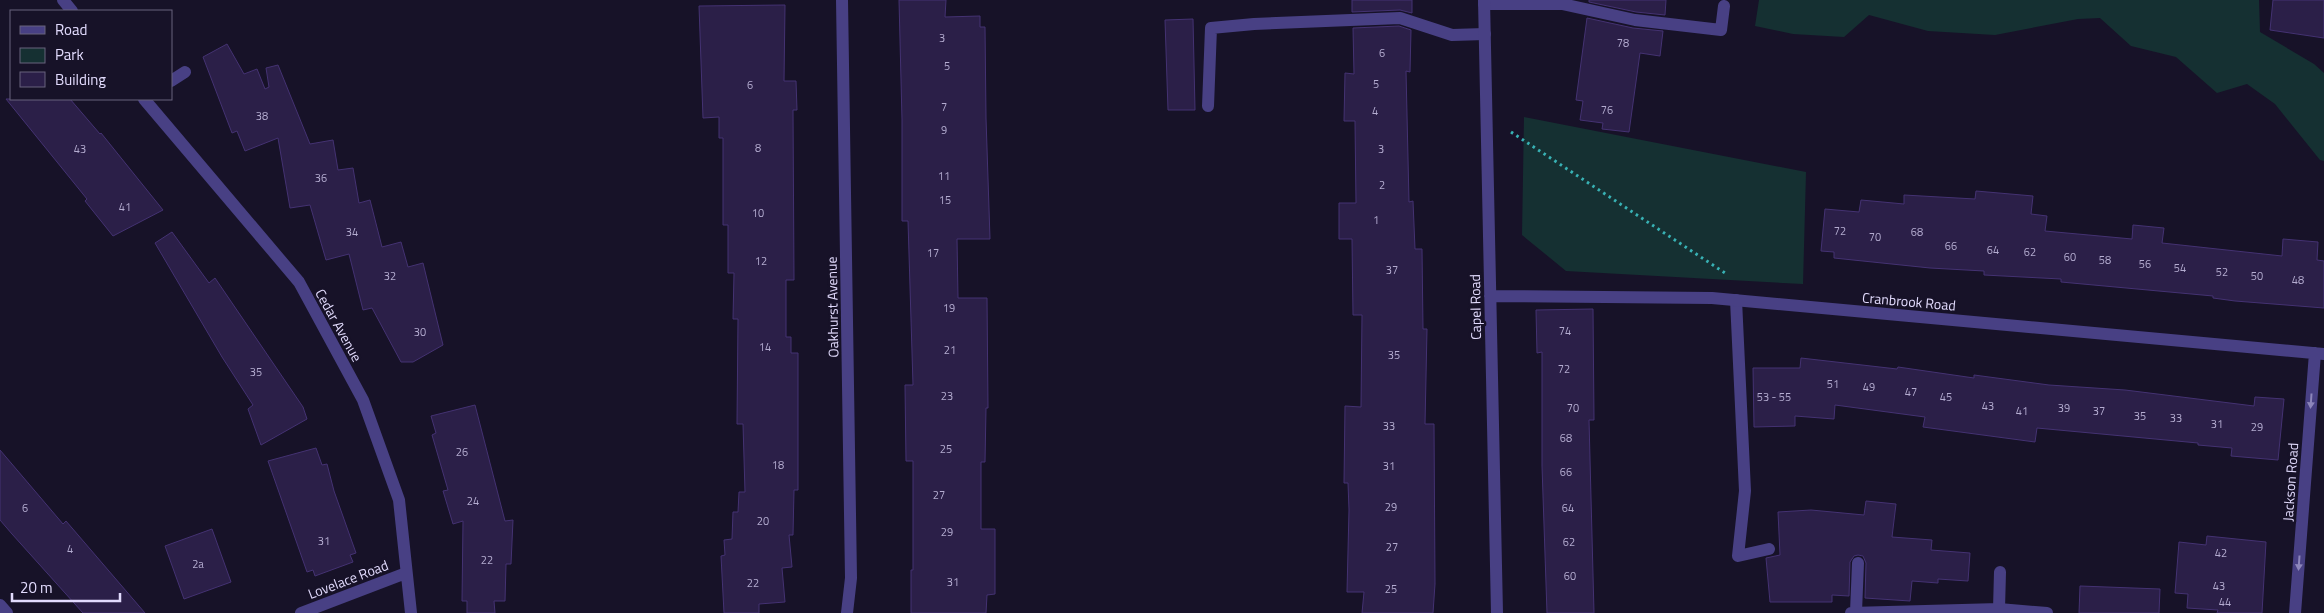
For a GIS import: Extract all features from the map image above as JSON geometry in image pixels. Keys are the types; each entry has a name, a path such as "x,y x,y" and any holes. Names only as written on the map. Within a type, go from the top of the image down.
{"street":[{"path":"63,0 71,10"},
{"name":"Oakhurst Avenue","path":"842,0 851,578 847,613"},
{"path":"1484,2 1562,4 1635,20 1721,30 1724,6"},
{"name":"Capel Road","path":"1484,2 1497,613"},
{"path":"1208,106 1211,28 1254,24 1400,18 1452,35 1485,34"},
{"path":"172,80 184,72"},
{"name":"Cedar Avenue","path":"145,100 298,282 363,400 399,500 411,613"},
{"name":"Cranbrook Road","path":"1490,296 1712,298 2319,353"},
{"path":"1736,300 1745,491 1738,556 1769,550"},
{"name":"Jackson Road","path":"2295,613 2319,353"},
{"path":"1858,563 1853,613 2000,609 2047,613"},
{"path":"2000,572 2000,609"},
{"name":"Lovelace Road","path":"301,613 406,573"},
{"path":"0,605 7,613"}],"path":[{"path":"1486,120 1523,138 1729,275"}],"green space":[{"path":"1759,0 2259,0 2260,32 2314,64 2324,73 2324,161 2320,160 2275,104 2247,84 2217,93 2176,57 2131,46 2100,18 2078,19 1995,35 1928,31 1869,15 1844,37 1793,34 1755,26"},
{"path":"1524,117 1806,172 1803,284 1566,271 1522,235"}],"building":[{"path":"899,0 946,0 945,17 980,16 980,27 985,27 990,239 957,239 958,298 987,298 988,408 986,408 985,462 981,462 981,529 995,529 995,594 987,595 986,613 911,613 913,461 906,461 905,385 913,385 908,221 902,221"},
{"path":"1352,0 1412,0 1412,13 1400,10 1352,12"},
{"path":"1589,0 1666,0 1665,15 1636,12 1589,2"},
{"path":"2273,0 2324,0 2324,38 2270,30"},
{"path":"785,5 784,81 796,81 797,110 793,110 794,280 786,280 786,337 791,337 791,353 798,353 798,490 794,490 793,535 789,535 792,567 782,568 785,602 759,604 759,613 724,613 721,556 725,555 724,540 732,539 733,512 738,512 739,492 745,492 743,424 737,424 738,319 733,319 734,273 728,273 728,225 723,225 723,138 719,138 719,117 703,118 699,6"},
{"path":"1587,18 1633,28 1663,31 1660,56 1640,53 1629,132 1602,129 1603,123 1580,120 1583,101 1576,100"},
{"path":"1193,19 1195,110 1168,110 1165,20"},
{"path":"1399,26 1411,30 1410,72 1406,71 1409,202 1413,201 1415,249 1422,249 1423,329 1427,329 1425,424 1434,424 1435,584 1433,613 1362,613 1364,592 1347,592 1349,510 1348,483 1344,483 1345,406 1361,407 1362,315 1353,315 1352,239 1339,239 1339,203 1356,203 1355,121 1344,121 1345,73 1354,74 1353,28"},
{"path":"227,44 244,74 257,69 265,89 269,87 266,68 278,65 310,144 333,140 338,170 353,168 359,203 370,200 382,247 401,242 408,267 423,263 443,345 413,362 401,362 372,308 363,310 349,254 326,260 310,205 290,208 278,138 245,151 237,131 232,133 203,57"},
{"path":"6,99 71,100 101,133 163,210 113,236 85,201 87,199"},
{"path":"1976,191 2033,196 2031,214 2047,216 2045,231 2132,239 2133,225 2164,228 2162,243 2282,256 2283,239 2318,242 2317,260 2324,261 2324,308 2235,301 2213,298 2213,296 2061,282 2061,279 1984,275 1984,271 1930,268 1834,258 1834,252 1821,251 1825,209 1859,212 1861,200 1904,204 1904,195 1975,199"},
{"path":"172,232 209,283 215,278 303,407 307,419 261,445 248,409 253,405 222,357 155,243"},
{"path":"1593,309 1594,420 1589,420 1594,613 1547,613 1542,466 1542,352 1537,353 1536,310"},
{"path":"1801,358 1897,369 1898,367 1974,378 1974,375 2049,385 2125,390 2254,406 2255,397 2284,399 2278,460 2231,456 2232,448 2198,445 2198,443 2037,428 2035,442 1923,427 1925,417 1835,405 1834,419 1795,416 1795,426 1754,427 1753,368 1800,368"},
{"path":"475,405 505,521 513,520 511,564 506,564 505,601 494,601 495,613 467,613 467,601 462,601 463,521 453,524 443,491 448,490 432,435 436,433 431,416"},
{"path":"316,448 322,465 327,464 334,491 356,553 350,555 353,562 315,576 313,570 307,572 268,461"},
{"path":"0,450 63,524 66,521 145,613 83,613 12,534 0,520"},
{"path":"1866,501 1896,504 1892,537 1932,540 1931,550 1970,553 1968,581 1938,579 1938,583 1912,581 1910,601 1865,598 1866,563 1863,556 1858,555 1854,556 1850,562 1849,596 1832,595 1832,602 1770,602 1766,558 1780,555 1778,512 1811,510 1864,515"},
{"path":"212,529 231,582 184,599 165,546"},
{"path":"2207,536 2266,542 2262,613 2217,613 2218,610 2187,608 2188,594 2175,593 2179,542 2206,545"},
{"path":"2080,586 2160,589 2159,613 2079,613"}]}
